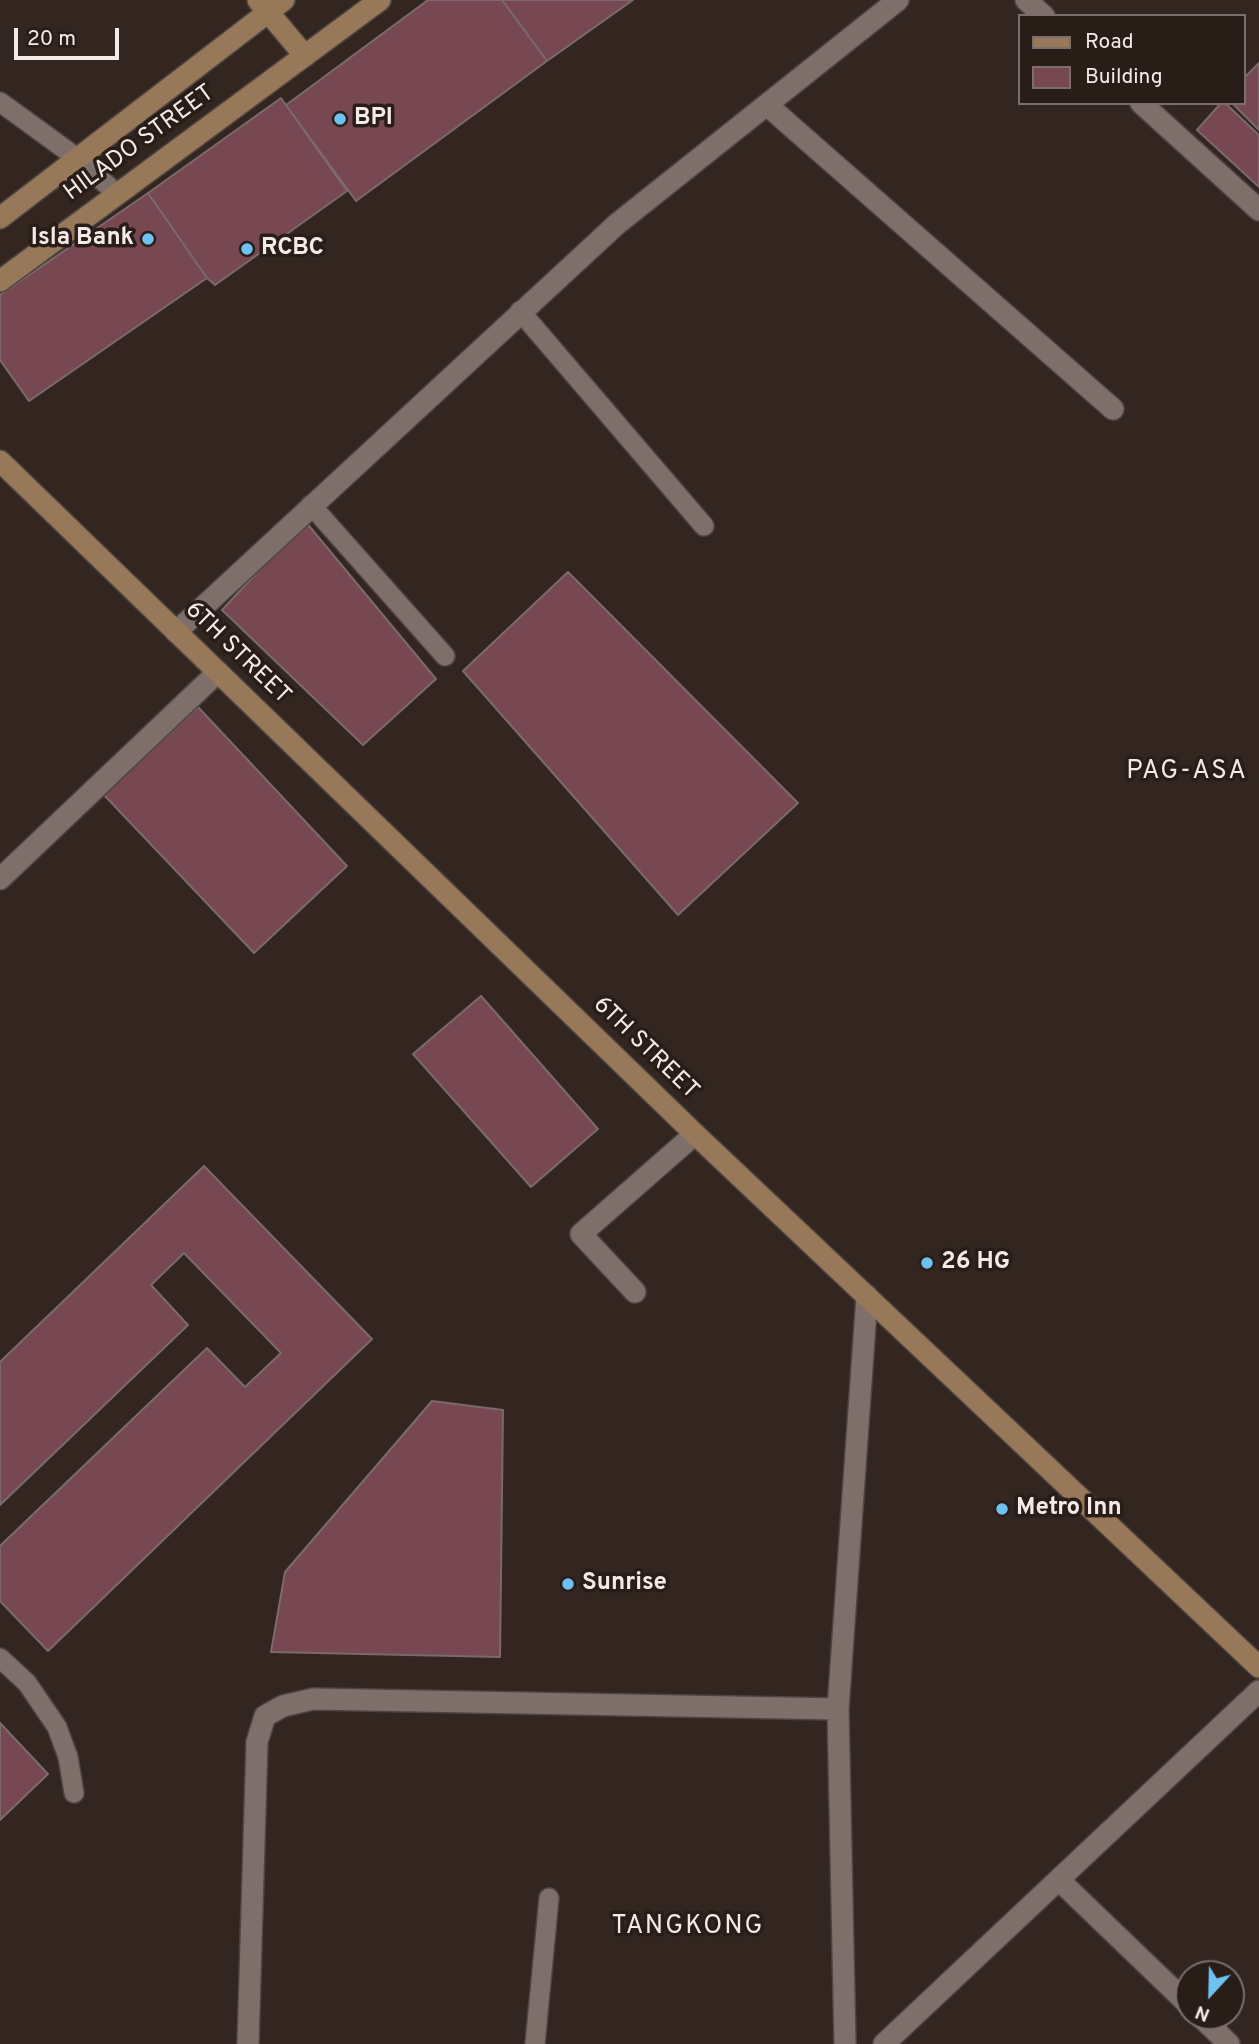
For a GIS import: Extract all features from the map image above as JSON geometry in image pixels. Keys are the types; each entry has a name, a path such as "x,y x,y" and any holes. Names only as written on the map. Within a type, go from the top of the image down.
{"street":[{"name":"HILADO STREET","path":"0,281 380,0"},
{"path":"176,632 617,224 898,0"},
{"path":"1026,0 1042,14"},
{"name":"HILADO STREET","path":"0,218 271,4"},
{"path":"271,4 305,56"},
{"path":"767,105 1113,409"},
{"path":"1143,105 1259,210"},
{"name":"6TH STREET","path":"0,461 695,1134 1259,1667"},
{"path":"0,879 218,672"},
{"path":"635,1293 581,1234 695,1134"},
{"path":"845,2044 838,1709 867,1296"},
{"path":"884,2044 1259,1691"},
{"path":"247,2044 257,1742 265,1716 283,1706 313,1699 838,1709"},
{"path":"1059,1880 1175,1992"},
{"path":"1214,2030 1229,2044"}],"lane":[{"path":"0,102 78,158 116,193"},
{"path":"520,311 704,526"},
{"path":"311,505 445,656"},
{"path":"0,1658 27,1684 57,1727 68,1757 74,1793"},
{"path":"535,2044 549,1898"}],"building":[{"path":"428,0 502,0 547,61 356,201 286,105"},
{"path":"502,0 633,0 547,61"},
{"path":"1259,63 1259,130 1234,105 1245,105 1245,77"},
{"path":"281,98 347,191 215,285 207,278 148,193"},
{"path":"1219,105 1227,105 1259,135 1259,187 1197,130"},
{"path":"148,193 207,278 29,401 0,360 0,295"},
{"path":"305,521 436,679 363,745 222,610"},
{"path":"568,572 798,803 678,915 463,671"},
{"path":"198,707 347,866 254,953 104,795"},
{"path":"481,996 598,1129 531,1187 413,1054"},
{"path":"204,1166 372,1339 48,1651 0,1601 0,1546 207,1348 245,1387 281,1353 184,1253 151,1285 188,1325 0,1505 0,1362"},
{"path":"432,1401 503,1410 500,1657 271,1652 285,1572"},
{"path":"0,1723 48,1774 0,1820"}],"place":[{"name":"BPI","path":"340,119"},
{"name":"Isla Bank","path":"148,239"},
{"name":"RCBC","path":"247,249"},
{"name":"26 HG","path":"927,1263"},
{"name":"Metro Inn","path":"1002,1509"},
{"name":"Sunrise","path":"568,1584"}],"district":[{"name":"PAG-ASA","path":"1187,773"},
{"name":"TANGKONG","path":"688,1928"}]}
